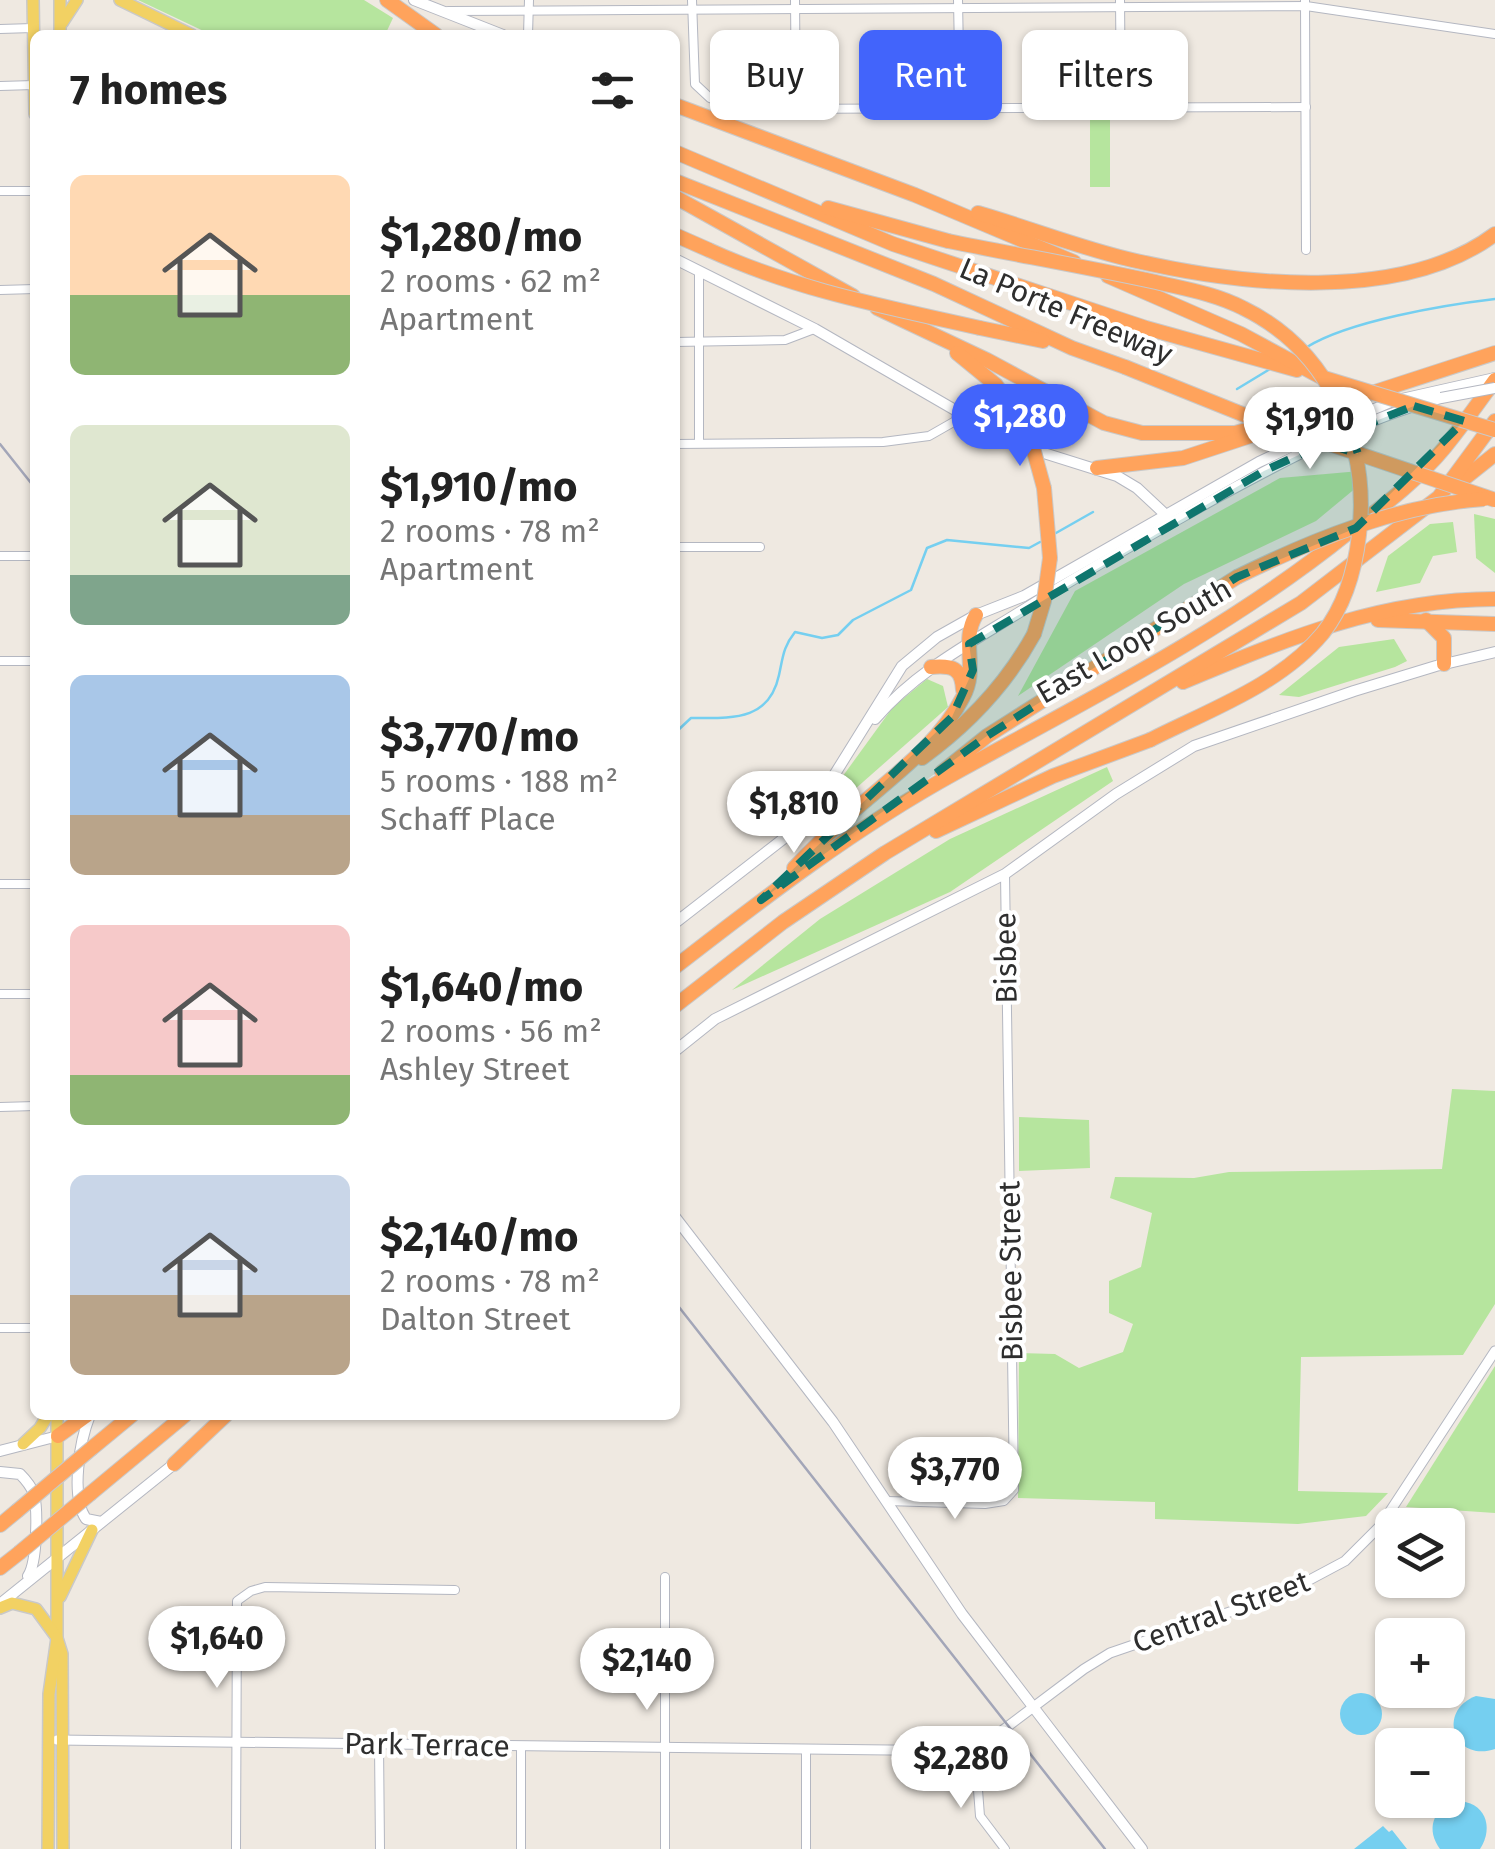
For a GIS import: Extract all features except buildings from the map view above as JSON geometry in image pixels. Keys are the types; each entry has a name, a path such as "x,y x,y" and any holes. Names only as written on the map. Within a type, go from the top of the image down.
{"highway":[{"path":"387,0 429,30"},
{"path":"680,107 915,195 1241,334 1322,377"},
{"name":"La Porte Freeway","path":"680,154 893,244 1146,328 1495,430"},
{"name":"La Porte Freeway","path":"680,183 934,284 1072,348 1247,416 1495,499"},
{"path":"915,195 1132,260 1279,284 1408,274 1447,262 1477,248 1495,234"},
{"path":"680,200 870,305 987,360 1104,422 1142,433 1235,433 1306,414"},
{"path":"802,204 836,209 948,241 1165,284 1244,308 1297,345 1329,387 1344,414 1361,474 1356,564 1336,615 1287,668 1150,740 1052,776 885,853"},
{"path":"680,237 756,272 832,295 1072,348"},
{"path":"680,963 762,900 852,812 986,705 1018,664 1034,634 1050,558 1044,488 1032,448 1018,417 996,386 968,360 923,330"},
{"path":"1097,468 1182,458 1495,353"},
{"name":"East Loop South","path":"762,900 842,841 1186,644 1299,572 1423,470 1446,446 1495,379"},
{"name":"East Loop South","path":"680,1002 783,922 885,853 1301,602 1440,497 1495,421"},
{"path":"1440,497 1495,454"},
{"path":"908,801 987,736 1237,577 1326,537 1401,513 1495,499"},
{"path":"1136,702 1342,620 1420,604 1495,599"},
{"path":"896,777 952,717 964,696 972,670 970,625 976,615"},
{"path":"1342,620 1495,624"},
{"path":"1426,620 1444,638 1444,664"},
{"path":"931,667 946,666 960,672 964,696"},
{"path":"58,1436 81,1420"},
{"path":"0,1525 126,1420"},
{"path":"0,1568 179,1420"},
{"path":"174,1464 221,1420"}],"main road":[{"path":"33,0 33,28"},
{"path":"60,0 60,30"},
{"path":"61,30 76,0"},
{"path":"120,0 182,30"},
{"path":"414,0 491,30"},
{"path":"680,262 815,329 1028,450 1097,468 1137,488 1168,518"},
{"path":"680,919 805,822 902,666 937,637 976,615 1024,596 1120,540 1349,431 1439,394 1495,379"},
{"path":"1439,394 1495,388"},
{"path":"1120,540 1148,512 1148,502 1137,488"},
{"path":"858,739 890,701 931,667 1168,518"},
{"path":"680,1047 715,1019 1004,874 1116,794 1194,746 1282,714 1495,652"},
{"path":"680,1223 793,1368 962,1614 1142,1849"},
{"path":"23,1444 45,1420"},
{"path":"56,1420 57,1638 62,1654 64,1849"},
{"path":"87,1420 79,1450 80,1510 98,1526"},
{"path":"0,1450 58,1436"},
{"path":"0,1606 174,1464"},
{"path":"0,1472 20,1474 34,1496 33,1570 19,1589"},
{"path":"57,1606 79,1553 98,1526"},
{"path":"0,1606 12,1603 36,1608 57,1638"},
{"path":"48,1849 48,1740 52,1653 57,1638"}],"street":[{"path":"1120,2 1120,30"},
{"path":"958,3 959,30"},
{"path":"444,11 529,5 1306,3 1495,34"},
{"path":"1306,3 1306,250"},
{"path":"692,4 695,84 710,98"},
{"path":"795,4 795,30"},
{"path":"528,30 529,5"},
{"path":"0,28 33,28"},
{"path":"0,86 30,85"},
{"path":"1188,107 1306,107"},
{"path":"0,191 30,191"},
{"path":"698,271 699,443"},
{"path":"0,290 30,289"},
{"path":"680,342 785,340 815,329"},
{"path":"680,444 883,442 928,436 964,416"},
{"path":"680,547 760,547"},
{"path":"0,556 30,556"},
{"path":"0,662 30,661"},
{"name":"Bisbee","path":"1004,874 1008,1043"},
{"path":"0,884 30,884"},
{"path":"0,994 30,994"},
{"name":"Bisbee Street","path":"887,1501 985,1504 1010,1497 1015,1480 1008,1043"},
{"path":"0,1107 30,1106"},
{"path":"0,1328 30,1328"},
{"name":"Central Street","path":"1032,1708 1110,1654 1285,1594 1345,1561 1381,1525 1495,1351"},
{"path":"664,1577 664,1849"},
{"path":"236,1849 237,1600 250,1591 272,1587 455,1590"},
{"path":"1005,1849 980,1816 975,1750 1032,1708"},
{"name":"Park Terrace","path":"48,1740 975,1750"},
{"path":"379,1744 380,1849"},
{"path":"521,1746 521,1849"},
{"path":"806,1750 806,1849"}],"highlighted area":[{"path":"1414,406 1464,421 1356,528 1237,577 987,736 761,900 952,717 973,670 969,644 1264,471 1325,443 1358,454 1350,431"}],"green space":[{"path":"138,0 364,0 393,18 387,30 201,30"},
{"path":"1090,120 1110,120 1110,187 1090,187"},
{"path":"1360,471 1357,487 1316,521 1184,584 1018,696 1075,591 1280,478"},
{"path":"1474,514 1495,519 1495,573 1476,558"},
{"path":"1453,522 1457,552 1433,556 1420,583 1376,592 1388,556 1430,524"},
{"path":"1394,639 1407,661 1395,667 1299,697 1279,695 1339,647"},
{"path":"927,679 943,686 948,707 795,842 893,707"},
{"path":"1107,767 1113,781 950,892 732,990 820,919 950,839"},
{"path":"1452,1089 1495,1091 1495,1304 1463,1355 1301,1357 1298,1491 1388,1493 1366,1516 1298,1524 1155,1519 1155,1502 1018,1498 1019,1353 1055,1354 1079,1368 1123,1352 1133,1324 1109,1313 1109,1281 1141,1267 1152,1213 1110,1198 1115,1177 1442,1169"},
{"path":"1019,1117 1089,1120 1090,1168 1019,1171"},
{"path":"1495,1366 1495,1513 1406,1507"}],"water":[{"path":"1353,1694 1369,1694 1375,1698 1375,1708 1381,1708 1381,1722 1369,1734 1353,1734 1341,1722 1341,1706"},
{"path":"1476,1696 1495,1699 1495,1749 1481,1751 1465,1746 1465,1728 1454,1728 1454,1723 1465,1702"},
{"path":"1465,1802 1473,1805 1486,1823 1480,1849 1440,1849 1433,1835 1434,1821 1465,1818"},
{"path":"1383,1826 1389,1832 1392,1830 1407,1849 1354,1849"}],"waterway":[{"path":"1307,347 1371,322 1495,299"},
{"path":"1237,389 1270,369"},
{"path":"1056,533 1093,512"},
{"path":"680,728 691,718 734,717 767,702 795,632 822,638 838,635 853,620 911,590 927,548 947,540 1029,548 1040,542"}],"railway":[{"path":"0,444 30,482"},
{"path":"680,1308 1105,1849"}]}
